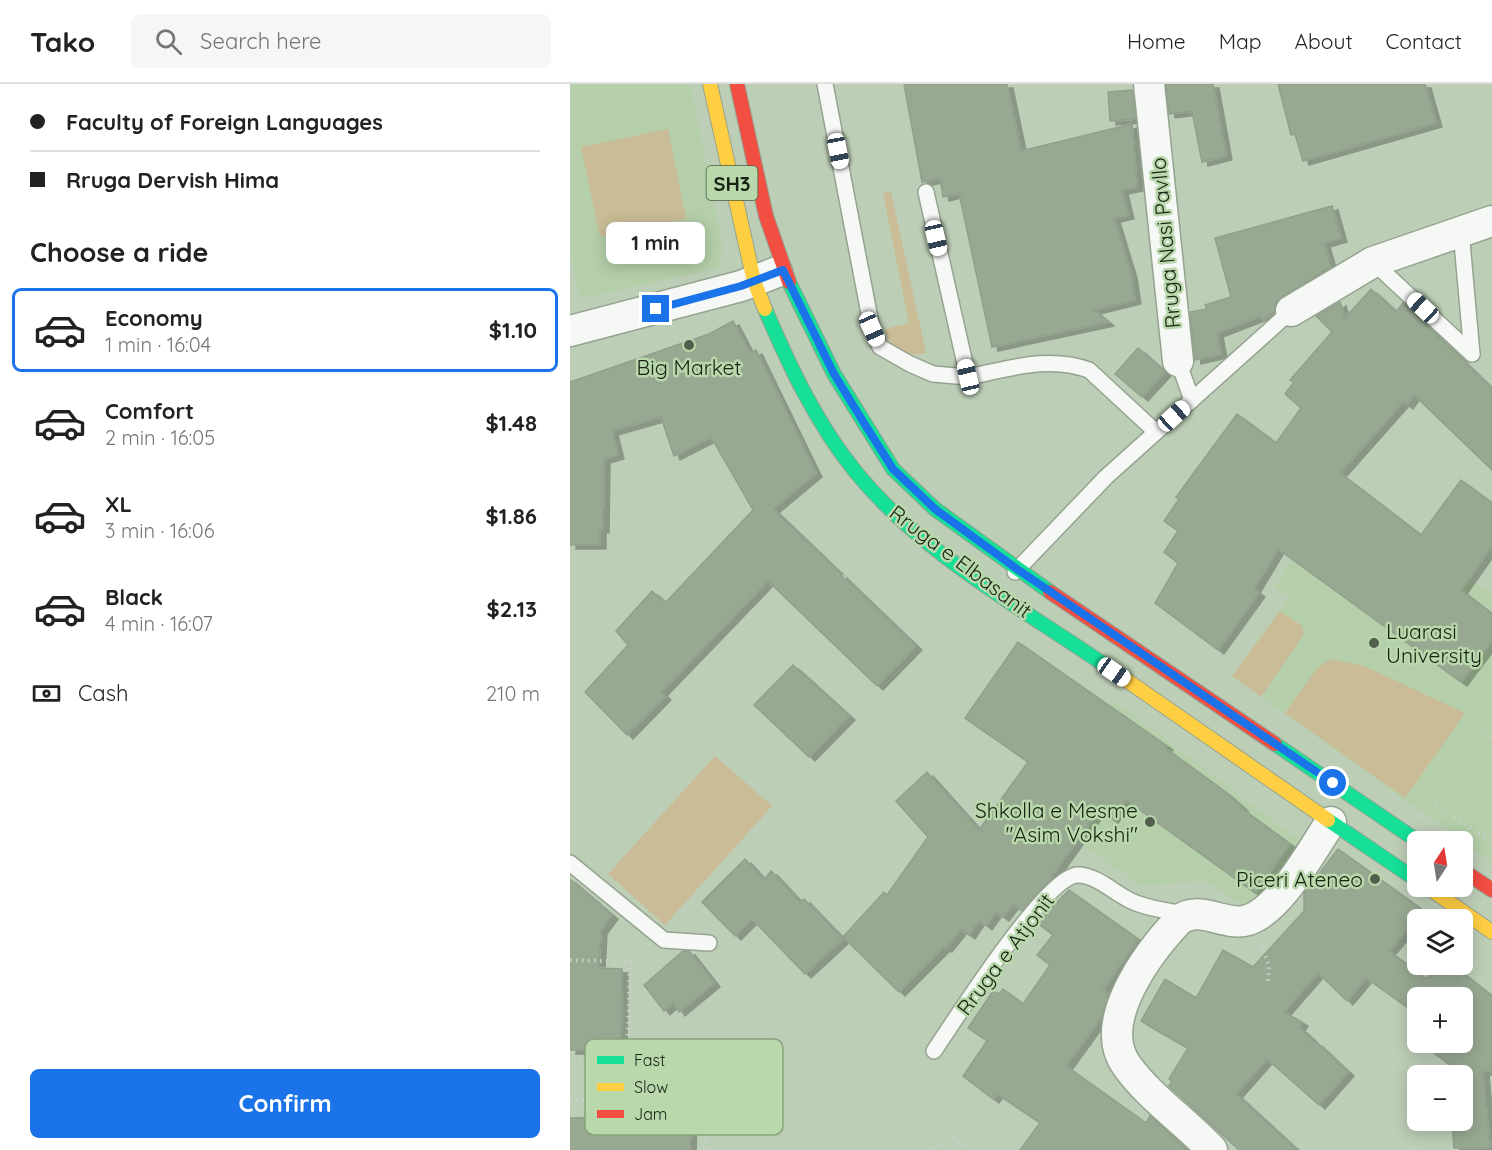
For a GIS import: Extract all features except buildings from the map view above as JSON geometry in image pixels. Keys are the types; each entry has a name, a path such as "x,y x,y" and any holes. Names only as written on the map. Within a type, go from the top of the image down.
{"main road":[{"name":"Rruga e Elbasanit","path":"710,84 754,281 765,310 807,394 836,444 872,491 917,532 1000,594 1407,874"},
{"name":"Rruga e Elbasanit","path":"737,84 766,216 783,270 834,374 893,469 935,509 1017,569 1407,834"},
{"path":"1473,877 1492,890"},
{"path":"1442,897 1492,932"}],"street":[{"name":"Rruga Nasi Pavllo","path":"1149,84 1178,361"},
{"path":"1291,311 1373,262 1492,221"},
{"path":"570,331 754,281 783,270"},
{"path":"1250,919 1269,907 1283,892 1331,822"},
{"path":"1188,914 1172,927 1137,976 1119,1019 1117,1043 1128,1068 1212,1150"},
{"name":"Rruga e Atjonit","path":"1188,914 1201,914 1233,921 1250,919"}],"lane":[{"path":"825,84 872,329 880,347 933,374 968,377 1034,364 1060,362 1075,365 1089,370 1156,432"},
{"path":"926,192 968,377"},
{"path":"1373,262 1473,354 1461,231"},
{"path":"1000,594 1017,569 1079,503 1291,311"},
{"name":"Rruga Nasi Pavllo","path":"1178,361 1192,400"},
{"path":"570,862 664,940 710,943"},
{"name":"Rruga e Atjonit","path":"934,1051 1040,903 1066,879 1084,876 1135,903 1188,914"}],"path":[{"path":"844,577 859,562"},
{"path":"1485,734 1492,739"},
{"path":"1435,803 1492,844"},
{"path":"1476,833 1492,836"},
{"path":"1250,919 1269,965 1268,984"},
{"path":"570,960 630,962 628,1039"},
{"path":"570,1058 585,1058"},
{"path":"705,1150 706,1135"},
{"path":"932,1150 953,1137 963,1150"}],"shaded area":[{"path":"570,84 690,84 723,248 718,268 580,299 570,247"},
{"path":"668,129 686,219 600,237 581,147"},
{"path":"891,192 926,353 912,354 900,350 890,341 885,329 909,323 883,193"},
{"name":"Luarasi University","path":"1385,517 1492,595 1492,862 1473,848 1473,831 1449,831 1232,676 1289,598 1274,586 1293,560"},
{"path":"1280,611 1301,625 1304,634 1261,697 1232,676"},
{"path":"1332,659 1364,666 1465,713 1405,798 1285,713 1318,667"},
{"name":"Shkolla e Mesme \"Asim Vokshi\"","path":"1114,701 1303,843 1261,897 1245,906 1205,881 1141,885 1077,841 1063,772"},
{"path":"715,756 772,806 665,925 608,874"}],"traffic: fast":[{"path":"789,282 834,374 893,469 935,509 1050,592"},
{"path":"765,309 794,372 828,433 855,471 882,501 942,554 974,578 1109,668"},
{"path":"1275,744 1407,834"},
{"path":"1328,820 1407,874"}],"traffic: slow":[{"path":"710,84 754,281 765,309"},
{"path":"1109,668 1328,820"},
{"path":"1442,897 1492,932"}],"traffic: jam":[{"path":"737,84 766,216 789,282"},
{"path":"1050,592 1275,744"},
{"path":"1473,877 1492,890"}],"place":[{"name":"Big Market","path":"689,345"},
{"name":"Luarasi University","path":"1374,643"},
{"name":"Shkolla e Mesme \"Asim Vokshi\"","path":"1150,822"},
{"name":"Piceri Ateneo","path":"1375,879"}],"route":[{"path":"656,309 741,286 783,270 834,374 893,469 935,509 1017,569 1333,783"}]}
